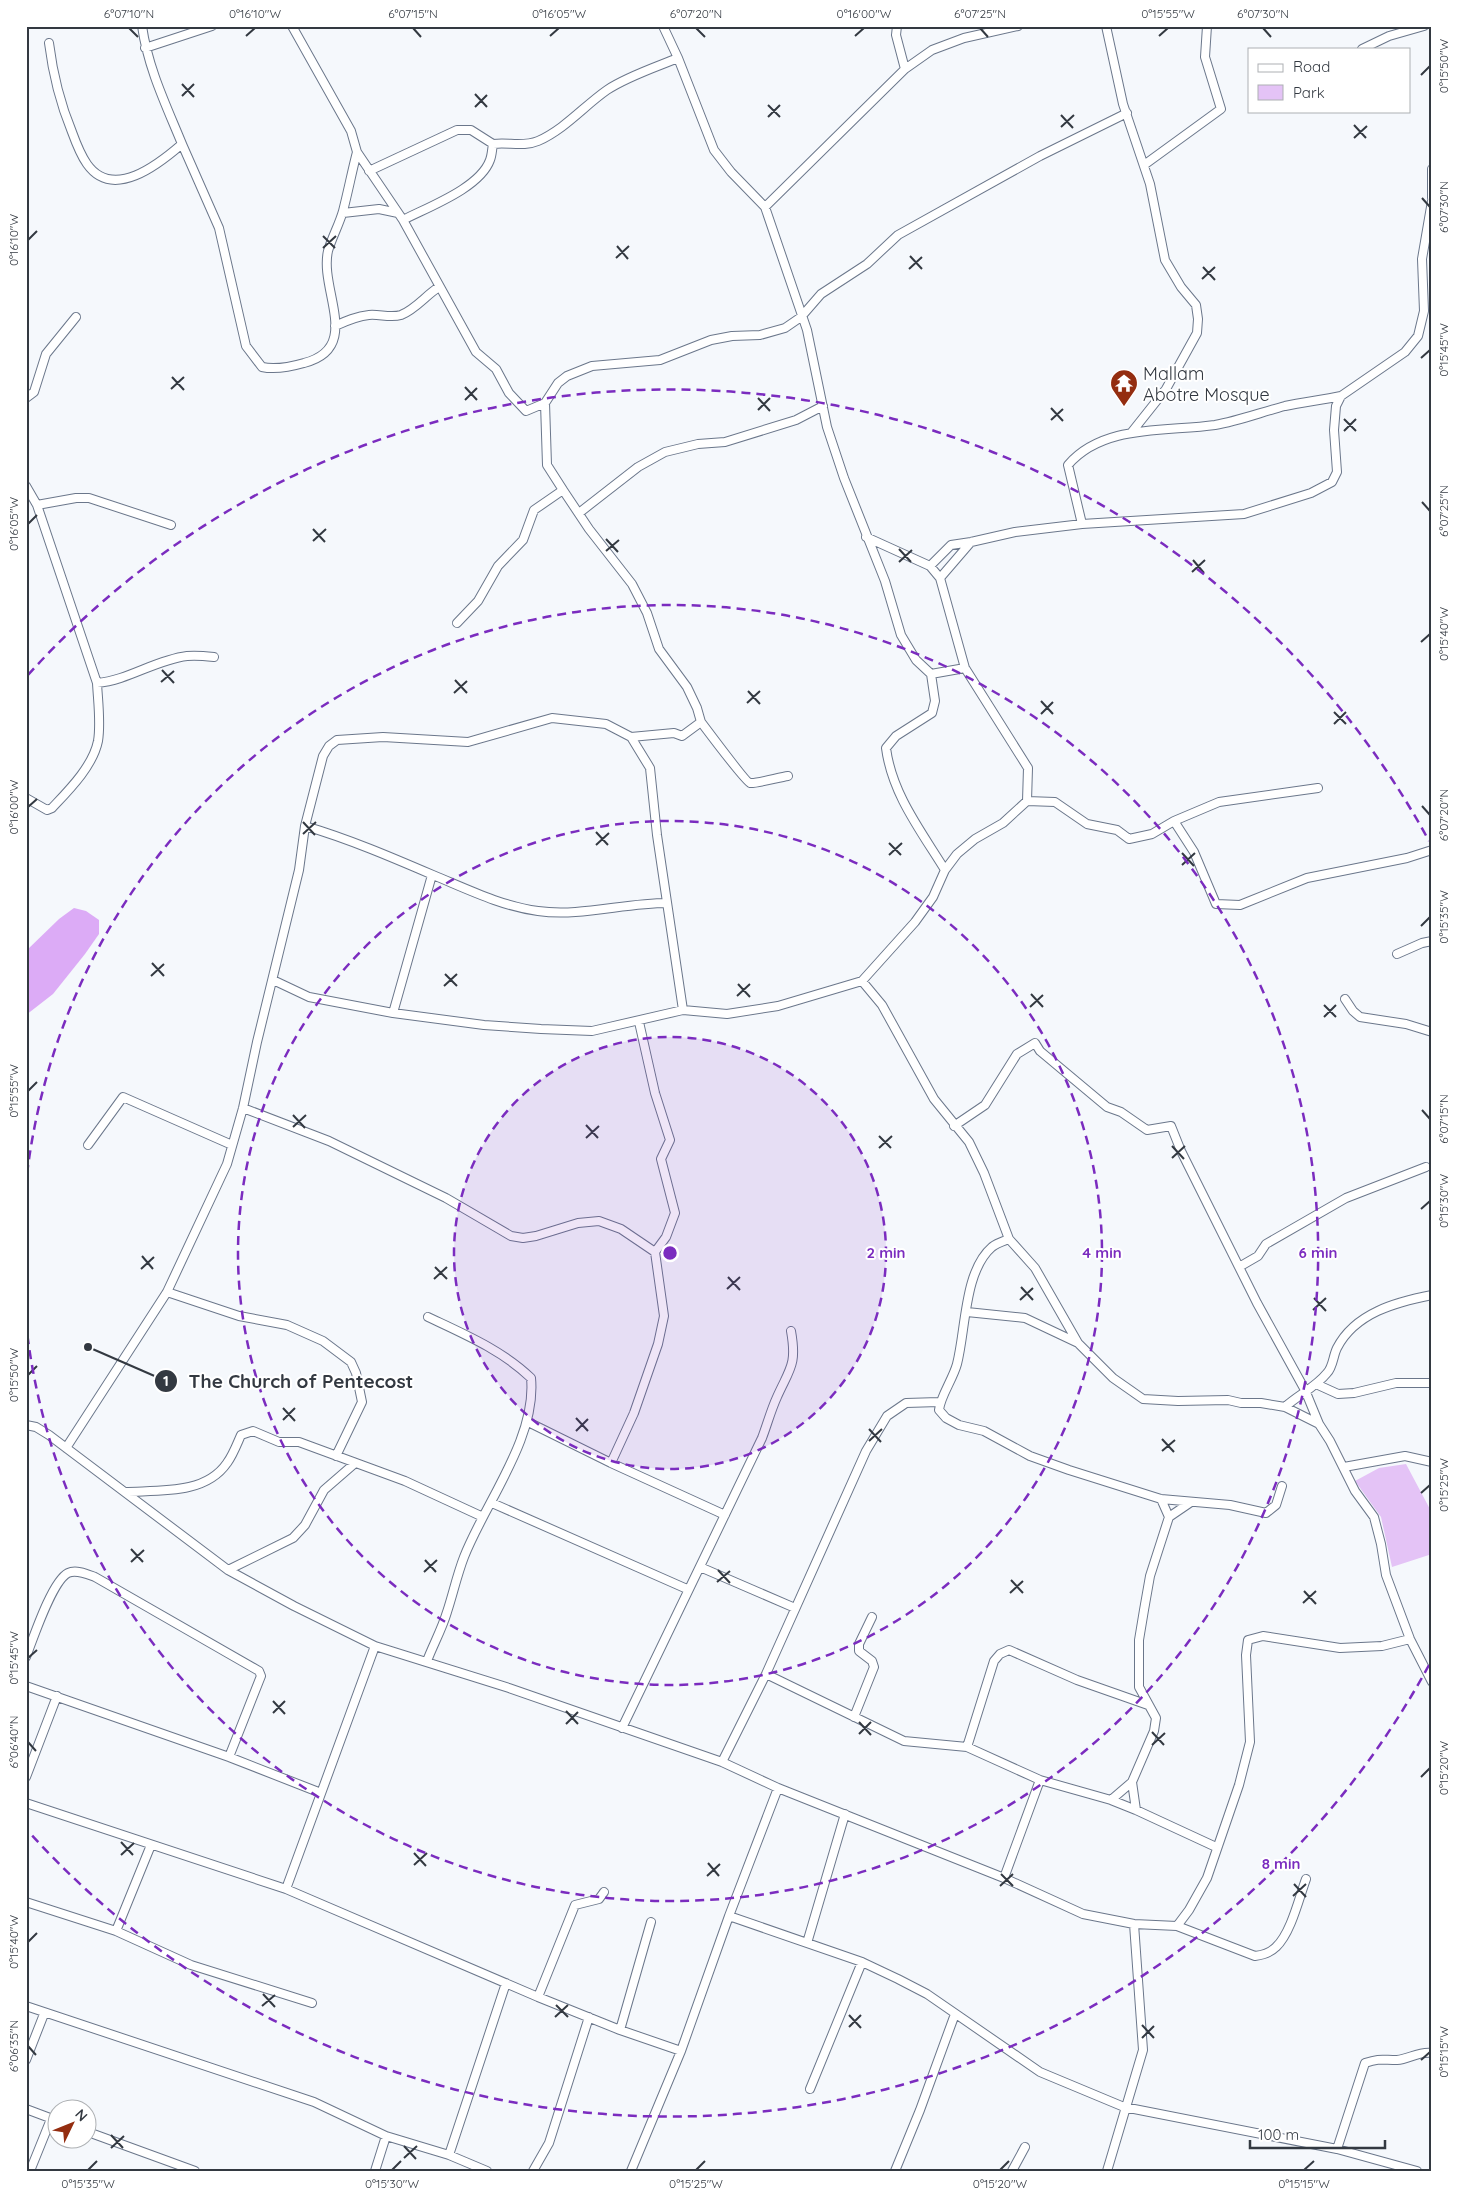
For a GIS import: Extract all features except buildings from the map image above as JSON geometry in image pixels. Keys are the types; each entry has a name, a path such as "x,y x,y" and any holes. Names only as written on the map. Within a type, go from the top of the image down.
{"street":[{"path":"142,26 145,48 158,87 219,228 246,346 262,368 272,369 314,361 327,352 334,341 334,306 327,274 328,252 343,213 357,152"},
{"path":"145,48 212,26"},
{"path":"292,26 350,131 357,152 401,217 476,352 496,369 516,402 526,410 545,403 558,384 579,370 592,366 660,360 711,340 732,336 760,335 785,328 801,317 821,294 867,264 898,235 1040,156 1127,113"},
{"path":"663,26 678,58 714,150 730,172 765,207 810,344 827,427 866,537 885,580 901,635 916,660 931,674 935,701 932,713 896,736 886,748 888,762 900,798 945,870"},
{"path":"897,26 896,35 905,69"},
{"path":"765,207 905,69 932,50 964,38 1018,26"},
{"path":"1106,26 1127,113 1150,184 1165,260 1181,287 1196,305 1198,319 1197,333 1166,389 1130,433"},
{"path":"1144,165 1221,109 1205,57 1207,26"},
{"path":"1364,48 1389,36 1424,26"},
{"path":"49,44 52,74 61,104 80,153 88,165 99,175 112,179 130,178 157,165 182,144"},
{"path":"369,171 457,130 471,130 493,144 508,142 520,145 538,141 560,128 608,88 678,58"},
{"path":"343,213 379,209 401,217 472,182 490,160 493,144"},
{"path":"1082,524 1068,465 1087,449 1130,433 1216,424 1287,406 1341,396 1405,352 1418,336 1424,311 1428,281 1422,259 1432,199 1432,169"},
{"path":"335,326 350,319 370,315 399,315 413,308 427,294 439,287"},
{"path":"26,398 34,392 46,354 76,316"},
{"path":"930,566 951,544 971,542 1015,532 1082,524 1244,514 1311,493 1332,482 1337,472 1334,430 1336,406 1341,396"},
{"path":"545,403 547,465 589,530 632,584 647,613 659,649 686,687 697,708 700,722 734,763 744,780 751,783 788,776"},
{"path":"579,513 638,467 665,452 698,444 725,442 796,420 823,406"},
{"path":"26,486 37,505 97,683 99,731 97,744 91,758 52,808 48,810 26,798"},
{"path":"457,623 478,601 498,566 523,540 534,510 563,490"},
{"path":"37,505 76,498 89,498 172,525"},
{"path":"866,537 930,566 940,578 965,668 1028,768 1027,801"},
{"path":"940,578 971,542"},
{"path":"97,683 120,680 161,663 187,656 214,657"},
{"path":"931,674 965,668"},
{"path":"66,1448 167,1292 227,1164 243,1108 299,870 305,826 323,756 329,746 337,740 383,736 468,742 508,733 552,718 606,724 631,737 650,768 683,1010"},
{"path":"631,737 674,733 682,736 700,722"},
{"path":"273,980 309,997 393,1013 484,1025 592,1031 639,1022 683,1010 726,1014 778,1006 862,982 915,922 934,897 945,870 957,854 975,840 1003,823 1027,801 1056,802 1087,824 1117,830 1129,839 1152,834 1174,821 1219,802 1318,788"},
{"path":"1174,821 1194,852 1216,904 1222,906 1240,905 1307,878 1407,858 1432,850"},
{"path":"305,826 359,843 503,903 538,911 573,913 637,903 667,903"},
{"path":"393,1013 432,874"},
{"path":"1397,954 1422,943 1432,941"},
{"path":"862,982 882,1005 934,1099 954,1126 969,1142 984,1172 1009,1238 1035,1268 1078,1343 1113,1378 1143,1399 1178,1401 1228,1400 1285,1407 1319,1424"},
{"path":"1345,999 1353,1011 1360,1017 1406,1024 1432,1032"},
{"path":"639,1022 655,1093 670,1140 661,1159 675,1213 666,1237 654,1252"},
{"path":"954,1126 985,1106 1017,1054 1035,1043 1040,1051 1107,1107 1121,1112 1147,1130 1171,1126 1181,1151 1239,1268 1305,1390 1319,1424 1344,1467 1354,1491 1374,1517 1386,1575 1410,1639 1432,1682"},
{"path":"88,1145 123,1097 232,1145"},
{"path":"243,1108 329,1141 446,1198 511,1236 523,1238 536,1236 578,1224 599,1222 621,1229 654,1252 664,1316 658,1344 634,1413 611,1463"},
{"path":"1239,1268 1258,1256 1266,1244 1346,1198 1426,1167"},
{"path":"1009,1238 993,1247 982,1259 970,1286 968,1312 957,1365 948,1389 939,1402 939,1410 946,1418 959,1425 984,1431 1030,1456 1161,1499 1230,1505 1266,1514 1276,1506 1282,1486"},
{"path":"167,1292 238,1316 287,1325 323,1341 351,1362 356,1373 362,1402 336,1456"},
{"path":"1285,1407 1329,1372 1337,1348 1348,1333 1371,1314 1404,1300 1432,1294"},
{"path":"968,1312 1025,1318 1078,1343"},
{"path":"427,1661 447,1614 464,1558 483,1517 492,1503 528,1422 531,1378 515,1364 470,1336 428,1318"},
{"path":"622,1728 687,1589 700,1568 762,1438 777,1397 792,1367 794,1349 790,1331"},
{"path":"1316,1384 1338,1394 1354,1393 1396,1384 1432,1383"},
{"path":"722,1762 766,1674 866,1451 887,1416 906,1403 939,1402"},
{"path":"528,1422 611,1463 725,1515"},
{"path":"26,1425 36,1427 66,1448 228,1570 294,1606 375,1646 427,1661 722,1762 778,1788 1004,1878 1083,1914 1134,1924 1177,1926 1255,1956 1267,1954 1277,1947 1288,1927 1306,1879"},
{"path":"125,1492 191,1487 209,1480 227,1464 241,1435 253,1431 279,1442 299,1442 354,1464 405,1481 483,1517"},
{"path":"1344,1467 1405,1456 1432,1462"},
{"path":"228,1570 293,1538 305,1525 324,1490 354,1464"},
{"path":"1161,1499 1169,1517"},
{"path":"1111,1800 1132,1782 1154,1731 1156,1718 1140,1687 1139,1640 1150,1576 1169,1517 1191,1502"},
{"path":"492,1503 687,1589"},
{"path":"700,1568 795,1608"},
{"path":"26,1657 46,1606 62,1578 69,1573 77,1572 95,1577 259,1672 261,1676 229,1757"},
{"path":"854,1717 874,1667 872,1661 859,1650 859,1644 872,1617"},
{"path":"1177,1926 1190,1910 1207,1878 1216,1847 1239,1785 1250,1742 1246,1655 1248,1640 1263,1636 1340,1648 1358,1648 1382,1646 1410,1639"},
{"path":"286,1889 375,1646"},
{"path":"967,1747 994,1661 1000,1654 1009,1650 1077,1680 1148,1705"},
{"path":"766,1674 904,1741 967,1747 1040,1780 1111,1800 1136,1810 1216,1847"},
{"path":"26,1686 229,1757 321,1793"},
{"path":"26,1777 56,1696"},
{"path":"1004,1878 1040,1780"},
{"path":"1132,1782 1136,1810"},
{"path":"631,2171 681,2050 729,1916 778,1788"},
{"path":"26,1803 151,1846 286,1889 538,1997 620,2030 681,2050"},
{"path":"807,1943 845,1814"},
{"path":"116,1931 151,1846"},
{"path":"538,1997 576,1905 599,1899 604,1892"},
{"path":"26,1902 116,1931 191,1965 312,2003"},
{"path":"729,1916 862,1962 927,1994 1040,2072 1124,2107 1337,2148 1417,2171"},
{"path":"620,2030 651,1922"},
{"path":"1107,2171 1124,2107 1143,2050 1134,1924"},
{"path":"810,2089 862,1962"},
{"path":"449,2155 506,1983"},
{"path":"26,2006 44,2014 314,2102 386,2136 449,2155 487,2171"},
{"path":"26,2060 44,2014"},
{"path":"895,2171 920,2110 955,2014"},
{"path":"533,2171 549,2143 589,2017"},
{"path":"1337,2148 1365,2063 1380,2058 1398,2060 1418,2054 1432,2053"},
{"path":"26,2109 48,2118"},
{"path":"30,2171 48,2133"},
{"path":"98,2136 195,2171"},
{"path":"375,2171 386,2136"},
{"path":"1012,2171 1025,2147"}],"green space":[{"path":"1406,1464 1432,1513 1432,1554 1392,1567 1381,1517 1355,1481 1379,1468"}],"shaded area":[{"path":"74,908 86,911 99,920 99,934 53,994 26,1015 26,951 59,919"}],"place":[{"name":"Mallam Abotre Mosque","path":"1124,407"},
{"name":"The Church of Pentecost","path":"88,1347"}]}
